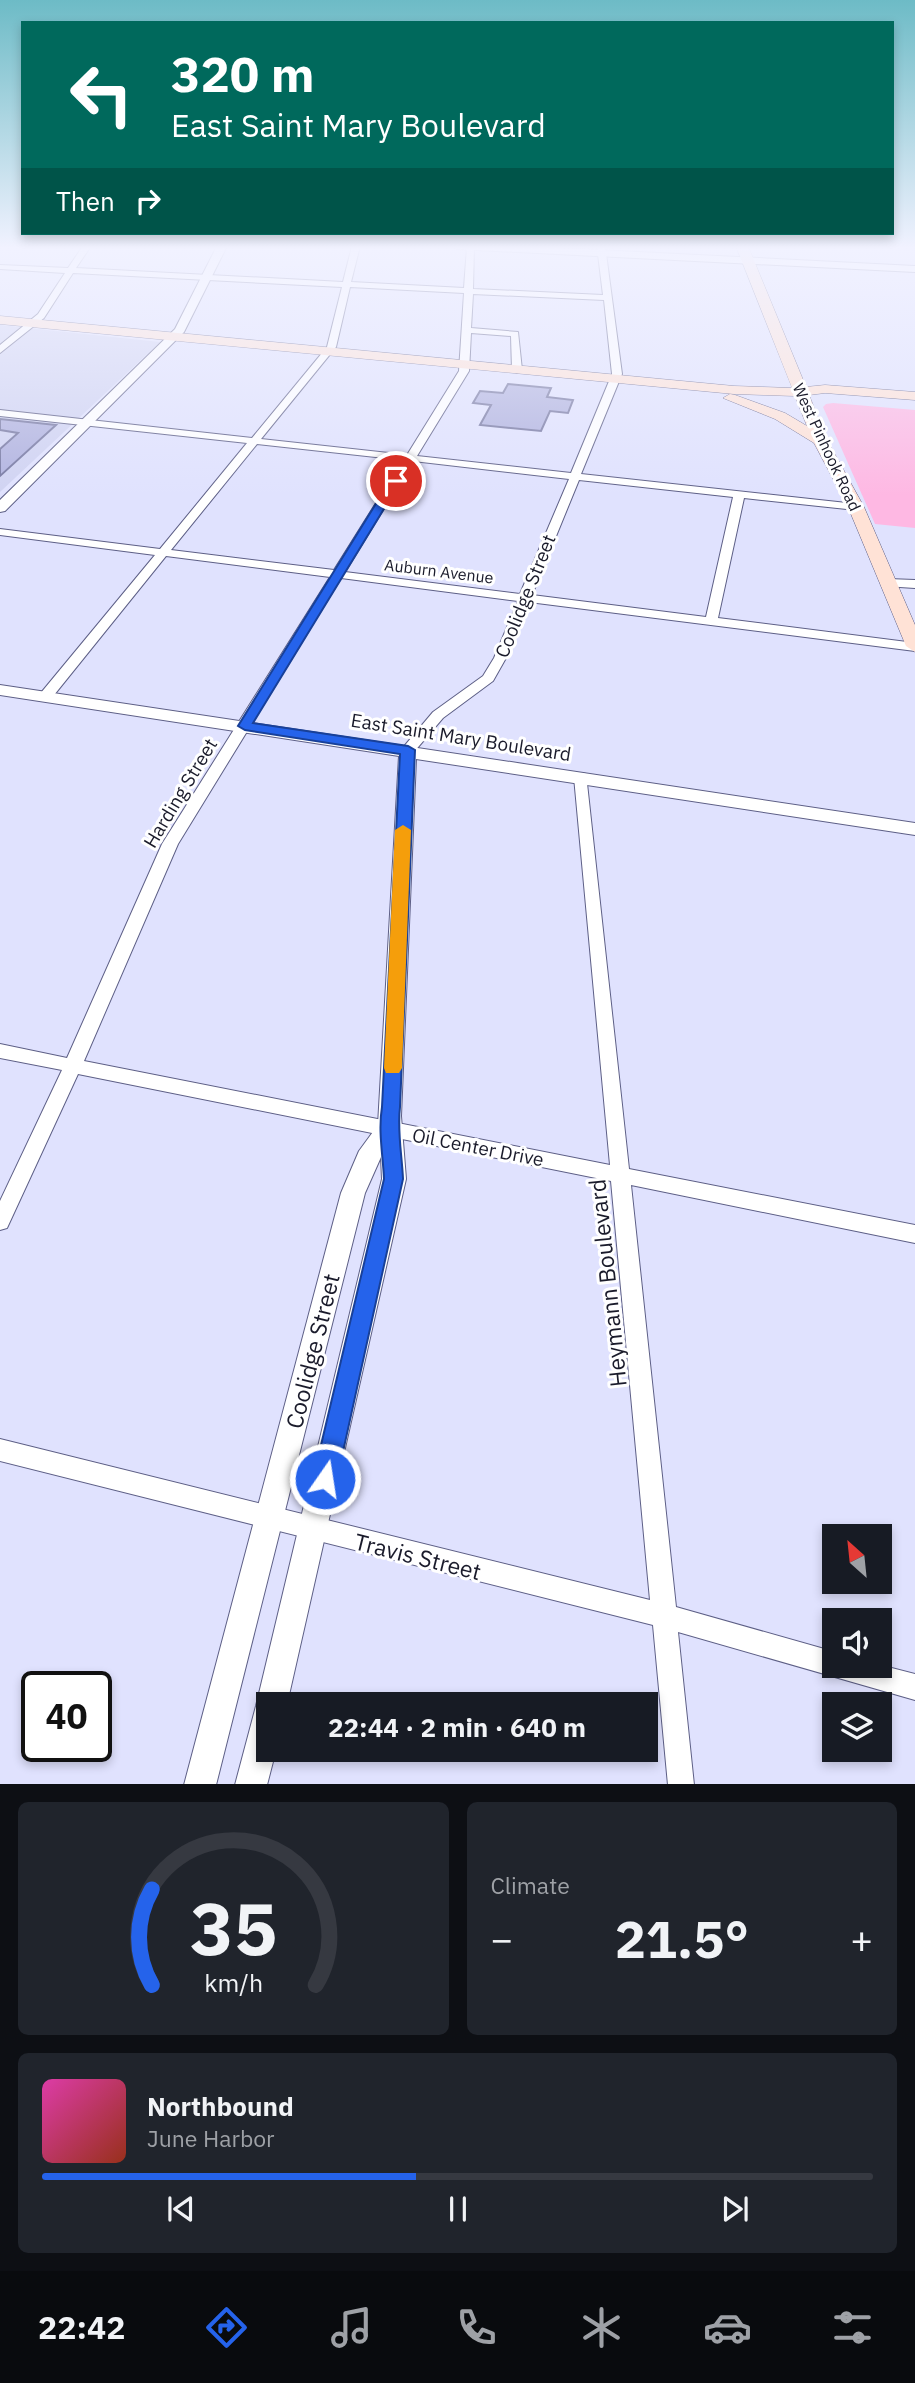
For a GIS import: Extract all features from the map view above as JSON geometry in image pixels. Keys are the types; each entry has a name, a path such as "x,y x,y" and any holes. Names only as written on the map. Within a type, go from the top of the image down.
{"main road":[{"path":"96,329 698,387 801,392 826,397 915,403"},
{"name":"West Pinhook Road","path":"776,329 820,440 856,508 915,647"},
{"path":"698,387 772,413 820,440"},
{"path":"801,392 825,389 915,396"}],"street":[{"path":"0,351 26,329"},
{"path":"0,508 175,337 179,329"},
{"path":"45,697 327,351 336,329"},
{"name":"Coolidge Street","path":"274,1692 391,1199 394,1163 388,1129 408,750 438,715 488,678 500,658 617,374 611,329"},
{"path":"467,330 515,334 517,370"},
{"name":"Harding Street","path":"0,1222 74,1065 157,869 464,371 467,330"},
{"path":"0,413 856,508"},
{"path":"711,621 739,495"},
{"name":"Auburn Avenue","path":"0,531 915,647"},
{"path":"888,583 915,584"},
{"name":"East Saint Mary Boulevard","path":"0,690 581,776 915,829"},
{"name":"Heymann Boulevard","path":"581,776 681,1784"},
{"name":"Oil Center Drive","path":"0,1051 915,1234"},
{"name":"Coolidge Street","path":"200,1784 353,1193 367,1158 388,1129"},
{"name":"Travis Street","path":"0,1450 664,1616 822,1661"},
{"name":"Travis Street","path":"883,1678 915,1687"},
{"path":"251,1784 256,1762"}],"shaded area":[{"path":"0,329 40,329 160,342 0,492"},
{"path":"833,403 915,410 915,528 875,524 823,407"}],"building":[{"path":"508,384 551,388 547,397 573,400 568,413 550,411 541,431 480,425 491,405 473,403 480,391 503,393"},
{"path":"0,419 56,425 0,476 0,449 18,433 0,430"}],"slow traffic":[{"path":"393,1068 403,830"}],"route":[{"path":"325,1479 394,1179 388,1129 408,750 245,726 396,481"}]}
